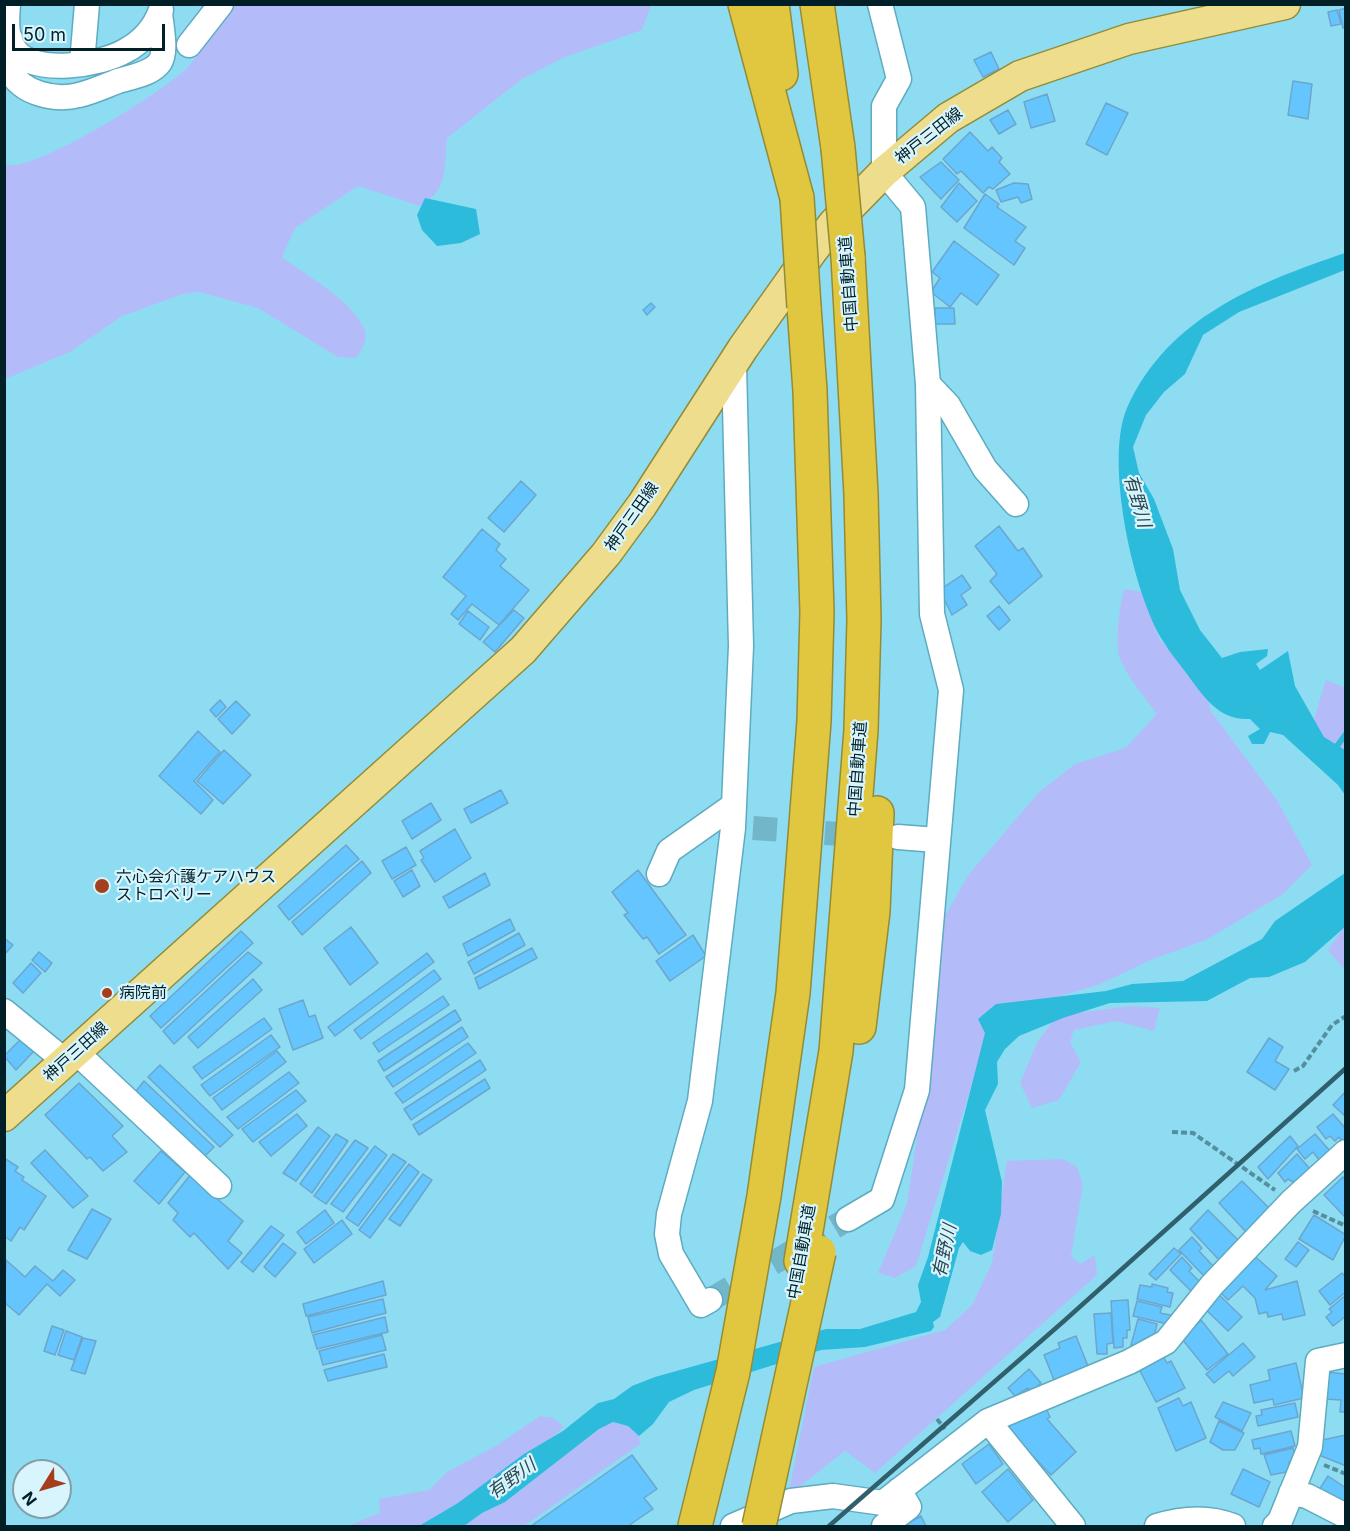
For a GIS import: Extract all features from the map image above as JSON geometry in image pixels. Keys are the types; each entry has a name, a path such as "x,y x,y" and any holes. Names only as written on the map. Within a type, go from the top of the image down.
{"highway":[{"path":"745,4 797,198"},
{"path":"672,1527 728,1298 764,1196 793,993 814,721 817,612 804,307 797,198 772,4"},
{"name":"中国自動車道","path":"742,1527 810,1257 836,1051 861,730 864,620 861,494 848,257 838,148 817,4"},
{"path":"759,1527 810,1257"},
{"path":"695,1527 733,1372 728,1298"}],"main road":[{"name":"神戸三田線","path":"4,1116 523,650 606,554 642,505 776,301 834,223 884,172 948,118 1020,76 1129,39 1285,4"}],"street":[{"path":"8,4 8,61 11,72 34,92 45,95 78,96 143,73 159,63 162,56 162,8"},
{"path":"82,63 87,4"},
{"path":"189,45 221,4"},
{"path":"848,1219 882,1199 917,1090 951,690 932,614 928,384 913,207 884,172 884,106 899,79 880,4"},
{"path":"9,38 15,50 31,62 57,66 114,57 127,50 147,33 162,8"},
{"path":"728,1298 701,1305 671,1254 667,1234 669,1214 700,1101 740,821 741,645 734,366"},
{"path":"928,384 948,405 985,469 1016,504"},
{"path":"659,874 669,851 740,821"},
{"path":"898,837 937,840"},
{"path":"4,1011 70,1057 219,1186"},
{"path":"733,1527 791,1501 833,1496 883,1503 988,1421 1129,1362 1166,1342 1177,1332 1196,1302 1291,1202 1346,1152"},
{"path":"1275,1527 1280,1521 1310,1447 1318,1361 1346,1355"},
{"path":"988,1421 1073,1527"},
{"path":"884,1527 909,1507 899,1490"},
{"path":"1291,1493 1308,1496 1346,1516"},
{"path":"1157,1527 1192,1519 1216,1520 1233,1527"}],"path":[{"path":"1294,1071 1303,1066 1332,1025 1346,1016"},
{"path":"1172,1132 1193,1133 1291,1202 1346,1226"}],"shaded area":[{"path":"232,5 651,5 642,30 565,57 522,79 447,138 445,168 440,185 436,192 420,206 358,186 295,228 282,257 327,289 349,307 357,317 366,336 356,358 338,357 258,308 199,292 183,294 122,316 70,352 5,379 4,164 18,165 40,158 97,129 153,94 187,68"},
{"path":"1124,589 1142,592 1160,640 1205,681 1210,710 1277,800 1312,865 1283,894 1206,940 1153,959 1098,985 1013,1010 974,1077 916,1266 895,1278 878,1273 907,1204 923,1097 943,919 969,874 1039,792 1075,764 1125,748 1157,714 1128,674 1118,653 1118,624"},
{"path":"1326,680 1346,688 1345,753 1309,735"},
{"path":"1345,926 1345,970 1328,950"},
{"path":"1130,1006 1160,1008 1154,1031 1116,1021 1074,1030 1070,1042 1081,1062 1059,1100 1032,1108 1020,1083 1037,1043 1056,1016"},
{"path":"1063,1159 1077,1167 1083,1184 1071,1256 1080,1264 1095,1255 1097,1275 875,1473 845,1451 788,1496 814,1367 945,1330 972,1305 992,1263 1007,1161"},
{"path":"540,1416 554,1418 564,1427 537,1451 428,1526 348,1526 380,1513 379,1499 429,1490 447,1472 499,1444"},
{"path":"612,1422 628,1426 639,1436 640,1444 524,1526 464,1526 482,1513 505,1502 599,1429"}],"water":[{"path":"425,198 476,209 480,234 461,243 437,246 422,230 417,215"},
{"name":"有野川","path":"1345,253 1345,270 1239,312 1203,335 1185,374 1164,392 1146,415 1133,447 1139,473 1154,499 1173,549 1180,590 1200,630 1222,658 1240,652 1268,649 1267,656 1256,664 1260,670 1288,651 1295,686 1324,737 1345,750 1345,795 1338,785 1283,735 1270,732 1264,744 1252,744 1248,736 1260,729 1250,719 1229,716 1213,706 1169,650 1152,620 1132,560 1120,492 1119,460 1121,431 1127,408 1145,376 1166,350 1191,327 1248,291"},
{"name":"有野川","path":"1345,873 1345,927 1305,962 1269,977 1250,978 1207,1001 1110,1003 1063,1018 1019,1036 1005,1049 997,1062 998,1084 985,1110 1002,1182 1001,1214 992,1250 981,1255 970,1251 963,1242 959,1248 940,1317 933,1322 934,1327 931,1331 865,1347 821,1350 694,1390 669,1402 653,1424 639,1436 628,1426 613,1422 599,1429 505,1502 482,1513 464,1526 419,1526 458,1503 524,1454 563,1431 598,1403 614,1399 632,1386 655,1377 826,1329 860,1329 916,1312 921,1302 918,1285 928,1257 985,1033 978,1019 996,1004 1106,991 1132,984 1183,981 1262,939 1275,921"}],"building":[{"path":"1346,8 1346,27 1343,28 1339,10"},
{"path":"1337,10 1341,24 1331,26 1328,12"},
{"path":"991,52 999,69 983,77 974,60"},
{"path":"1293,81 1312,84 1308,119 1288,115"},
{"path":"1047,94 1055,121 1031,128 1024,102"},
{"path":"1106,103 1128,113 1107,155 1086,144"},
{"path":"1008,110 1016,124 999,134 990,120"},
{"path":"970,132 988,151 992,147 1002,158 999,162 1010,174 993,189 989,187 983,193 961,171 957,174 943,159"},
{"path":"941,162 959,180 941,199 920,177"},
{"path":"959,183 977,201 957,222 941,207"},
{"path":"1014,183 1028,184 1032,199 1021,203 1018,197 1001,202 996,190"},
{"path":"985,194 999,204 997,207 1026,227 1015,241 1025,248 1014,265 964,228"},
{"path":"954,241 999,275 977,305 961,293 950,307 931,292 940,278 932,272"},
{"path":"651,303 655,307 647,315 643,310"},
{"path":"935,308 954,308 955,324 935,324"},
{"path":"521,481 536,495 504,532 488,518"},
{"path":"999,526 1018,551 1023,548 1042,576 1009,604 990,581 997,574 975,546"},
{"path":"482,529 500,544 496,550 506,559 500,566 529,590 499,625 472,604 458,620 451,614 466,596 443,577"},
{"path":"962,575 971,588 961,595 967,605 952,615 943,597 944,587"},
{"path":"999,606 1010,620 999,630 987,616"},
{"path":"514,610 524,618 495,652 483,642"},
{"path":"468,611 489,627 480,640 459,624"},
{"path":"220,700 226,707 216,717 210,710"},
{"path":"236,701 250,715 232,734 218,719"},
{"path":"198,731 220,752 194,781 213,800 201,814 159,776"},
{"path":"224,750 251,775 223,804 197,781"},
{"path":"501,790 508,803 471,823 464,809"},
{"path":"431,803 441,820 412,839 402,821"},
{"path":"455,829 471,858 435,882 421,860 424,858 420,851"},
{"path":"346,845 359,859 289,920 278,906"},
{"path":"406,847 416,865 392,879 382,861"},
{"path":"362,861 371,873 302,935 292,922"},
{"path":"412,870 420,886 403,897 394,881"},
{"path":"638,870 686,935 659,954 647,937 643,939 624,915 628,913 612,892"},
{"path":"485,873 490,885 449,908 443,897"},
{"path":"510,919 515,930 468,956 463,944"},
{"path":"351,927 378,963 350,985 324,948"},
{"path":"241,931 253,943 161,1028 150,1016"},
{"path":"519,933 525,945 474,974 468,962"},
{"path":"693,935 706,956 670,981 656,961"},
{"path":"4,938 13,945 5,954 4,954"},
{"path":"532,948 537,958 479,989 475,978"},
{"path":"39,952 52,963 45,972 32,960"},
{"path":"248,952 262,963 174,1044 163,1031"},
{"path":"427,953 434,962 335,1036 328,1027"},
{"path":"31,963 41,973 23,993 13,983"},
{"path":"434,970 441,979 361,1039 354,1030"},
{"path":"253,979 262,990 198,1048 188,1037"},
{"path":"443,996 449,1005 379,1052 373,1043"},
{"path":"303,1000 309,1017 315,1015 323,1038 293,1050 279,1009"},
{"path":"455,1010 461,1020 384,1071 378,1061"},
{"path":"264,1018 272,1029 202,1079 193,1067"},
{"path":"462,1027 468,1037 393,1087 386,1077"},
{"path":"271,1035 280,1047 210,1096 201,1085"},
{"path":"1269,1038 1283,1047 1275,1061 1289,1069 1275,1090 1247,1072"},
{"path":"21,1039 34,1051 16,1070 4,1056"},
{"path":"468,1043 476,1053 403,1103 395,1093"},
{"path":"277,1051 286,1062 222,1110 213,1098"},
{"path":"480,1060 486,1070 411,1120 404,1109"},
{"path":"160,1065 233,1135 220,1147 148,1077"},
{"path":"289,1072 299,1083 238,1129 227,1117"},
{"path":"485,1079 490,1088 419,1135 413,1125"},
{"path":"144,1081 214,1147 202,1159 133,1095"},
{"path":"79,1083 123,1126 112,1136 127,1152 103,1171 90,1157 87,1159 45,1115"},
{"path":"296,1090 306,1101 253,1142 242,1129"},
{"path":"1346,1091 1346,1117 1333,1105"},
{"path":"297,1114 307,1126 271,1156 259,1142"},
{"path":"1333,1114 1346,1129 1346,1138 1342,1141 1339,1137 1335,1141 1330,1136 1326,1139 1317,1127"},
{"path":"318,1127 330,1136 296,1181 283,1173"},
{"path":"336,1134 348,1141 312,1193 300,1184"},
{"path":"1315,1134 1331,1152 1320,1161 1313,1152 1305,1159 1297,1149"},
{"path":"1290,1136 1298,1146 1268,1179 1258,1167"},
{"path":"355,1140 368,1148 326,1204 314,1196"},
{"path":"375,1146 387,1155 343,1212 331,1204"},
{"path":"45,1150 88,1196 73,1208 31,1163"},
{"path":"161,1151 185,1172 159,1204 134,1181"},
{"path":"393,1154 406,1162 358,1226 346,1218"},
{"path":"1297,1154 1310,1169 1295,1183 1288,1179 1285,1182 1278,1173"},
{"path":"4,1158 18,1167 15,1171 24,1177 22,1180 46,1196 24,1230 20,1227 11,1241 4,1236"},
{"path":"409,1164 419,1172 370,1238 359,1230"},
{"path":"195,1169 214,1196 243,1221 228,1241 242,1253 228,1269 194,1233 190,1237 173,1220 178,1213 168,1203"},
{"path":"423,1174 432,1180 400,1226 389,1219"},
{"path":"1343,1177 1346,1180 1346,1218 1324,1195"},
{"path":"1242,1181 1271,1210 1247,1233 1219,1203"},
{"path":"92,1209 111,1219 87,1259 68,1250"},
{"path":"325,1210 334,1223 306,1244 297,1232"},
{"path":"1208,1210 1240,1242 1221,1262 1190,1229"},
{"path":"1314,1215 1346,1235 1333,1260 1299,1239"},
{"path":"342,1220 352,1234 314,1263 304,1249"},
{"path":"271,1226 284,1235 253,1272 241,1262"},
{"path":"1192,1237 1202,1248 1199,1251 1214,1267 1204,1276 1179,1250"},
{"path":"1298,1242 1309,1250 1296,1267 1285,1259"},
{"path":"283,1243 296,1253 275,1277 264,1267"},
{"path":"1174,1248 1181,1254 1156,1280 1149,1274"},
{"path":"1251,1253 1277,1276 1265,1290 1297,1281 1305,1315 1283,1320 1282,1314 1268,1317 1267,1312 1259,1314 1255,1298 1243,1286 1228,1300 1218,1290"},
{"path":"1182,1257 1192,1268 1189,1271 1200,1282 1191,1291 1170,1270"},
{"path":"6,1260 25,1277 35,1266 53,1281 63,1270 75,1280 60,1296 47,1284 19,1315 4,1302"},
{"path":"1342,1273 1346,1277 1346,1292 1330,1305 1319,1291"},
{"path":"383,1281 386,1295 306,1316 303,1304"},
{"path":"1152,1284 1168,1288 1167,1292 1173,1293 1170,1307 1137,1299 1140,1285 1152,1287"},
{"path":"1215,1291 1242,1317 1228,1331 1202,1306"},
{"path":"1346,1295 1346,1316 1333,1326 1326,1317 1332,1312 1329,1309"},
{"path":"383,1299 386,1313 312,1333 308,1317"},
{"path":"1128,1300 1130,1330 1127,1330 1127,1338 1123,1338 1123,1347 1114,1348 1111,1301"},
{"path":"1137,1301 1162,1307 1160,1313 1175,1316 1172,1325 1133,1316"},
{"path":"1111,1313 1113,1343 1107,1344 1107,1354 1097,1354 1094,1314"},
{"path":"385,1317 388,1332 317,1349 313,1335"},
{"path":"1138,1319 1157,1324 1152,1344 1140,1348 1131,1345"},
{"path":"1201,1320 1228,1354 1207,1370 1182,1339"},
{"path":"52,1326 64,1330 55,1355 44,1351"},
{"path":"66,1331 82,1337 74,1360 58,1355"},
{"path":"382,1335 386,1350 323,1365 319,1351"},
{"path":"1076,1336 1088,1366 1054,1380 1044,1355 1060,1348 1058,1343"},
{"path":"83,1338 96,1341 85,1374 71,1370"},
{"path":"1243,1343 1255,1357 1233,1376 1229,1371 1214,1383 1206,1374"},
{"path":"384,1354 387,1367 328,1381 324,1370"},
{"path":"1163,1356 1167,1363 1171,1361 1185,1388 1156,1402 1139,1369"},
{"path":"1296,1363 1304,1398 1274,1405 1273,1399 1254,1403 1250,1385 1270,1380 1268,1370"},
{"path":"1029,1369 1041,1383 1031,1392 1028,1388 1015,1396 1008,1388"},
{"path":"1326,1372 1346,1374 1346,1412 1340,1412 1341,1400 1324,1399"},
{"path":"1179,1398 1183,1406 1191,1402 1206,1438 1176,1451 1158,1408"},
{"path":"1043,1402 1050,1417 1047,1419 1076,1452 1051,1475 1033,1456 1027,1461 1000,1420"},
{"path":"1223,1402 1251,1413 1242,1431 1215,1417"},
{"path":"1295,1403 1298,1417 1258,1426 1256,1416 1262,1415 1261,1410"},
{"path":"1219,1421 1244,1433 1235,1450 1223,1450 1210,1442"},
{"path":"1291,1431 1295,1446 1261,1454 1260,1448 1254,1449 1252,1440"},
{"path":"1346,1435 1346,1466 1319,1455 1322,1440"},
{"path":"989,1444 1003,1464 976,1484 962,1464"},
{"path":"1293,1448 1296,1461 1289,1462 1291,1471 1271,1475 1264,1455"},
{"path":"632,1455 657,1489 644,1498 653,1509 628,1526 531,1526"},
{"path":"1008,1469 1033,1500 1008,1522 982,1492"},
{"path":"1243,1469 1270,1482 1259,1507 1231,1494"},
{"path":"1328,1476 1346,1488 1346,1510 1317,1493"},
{"path":"921,1516 926,1526 903,1526"}],"waterway":[{"path":"1334,750 1346,734"}],"tunnel":[{"path":"753,828 869,836"},
{"path":"710,1300 848,1219"}],"railway":[{"path":"829,1526 1064,1321 1346,1068"}],"place":[{"name":"六心会介護ケアハウス ストロベリー","path":"102,886"},
{"name":"病院前","path":"107,993"}]}
